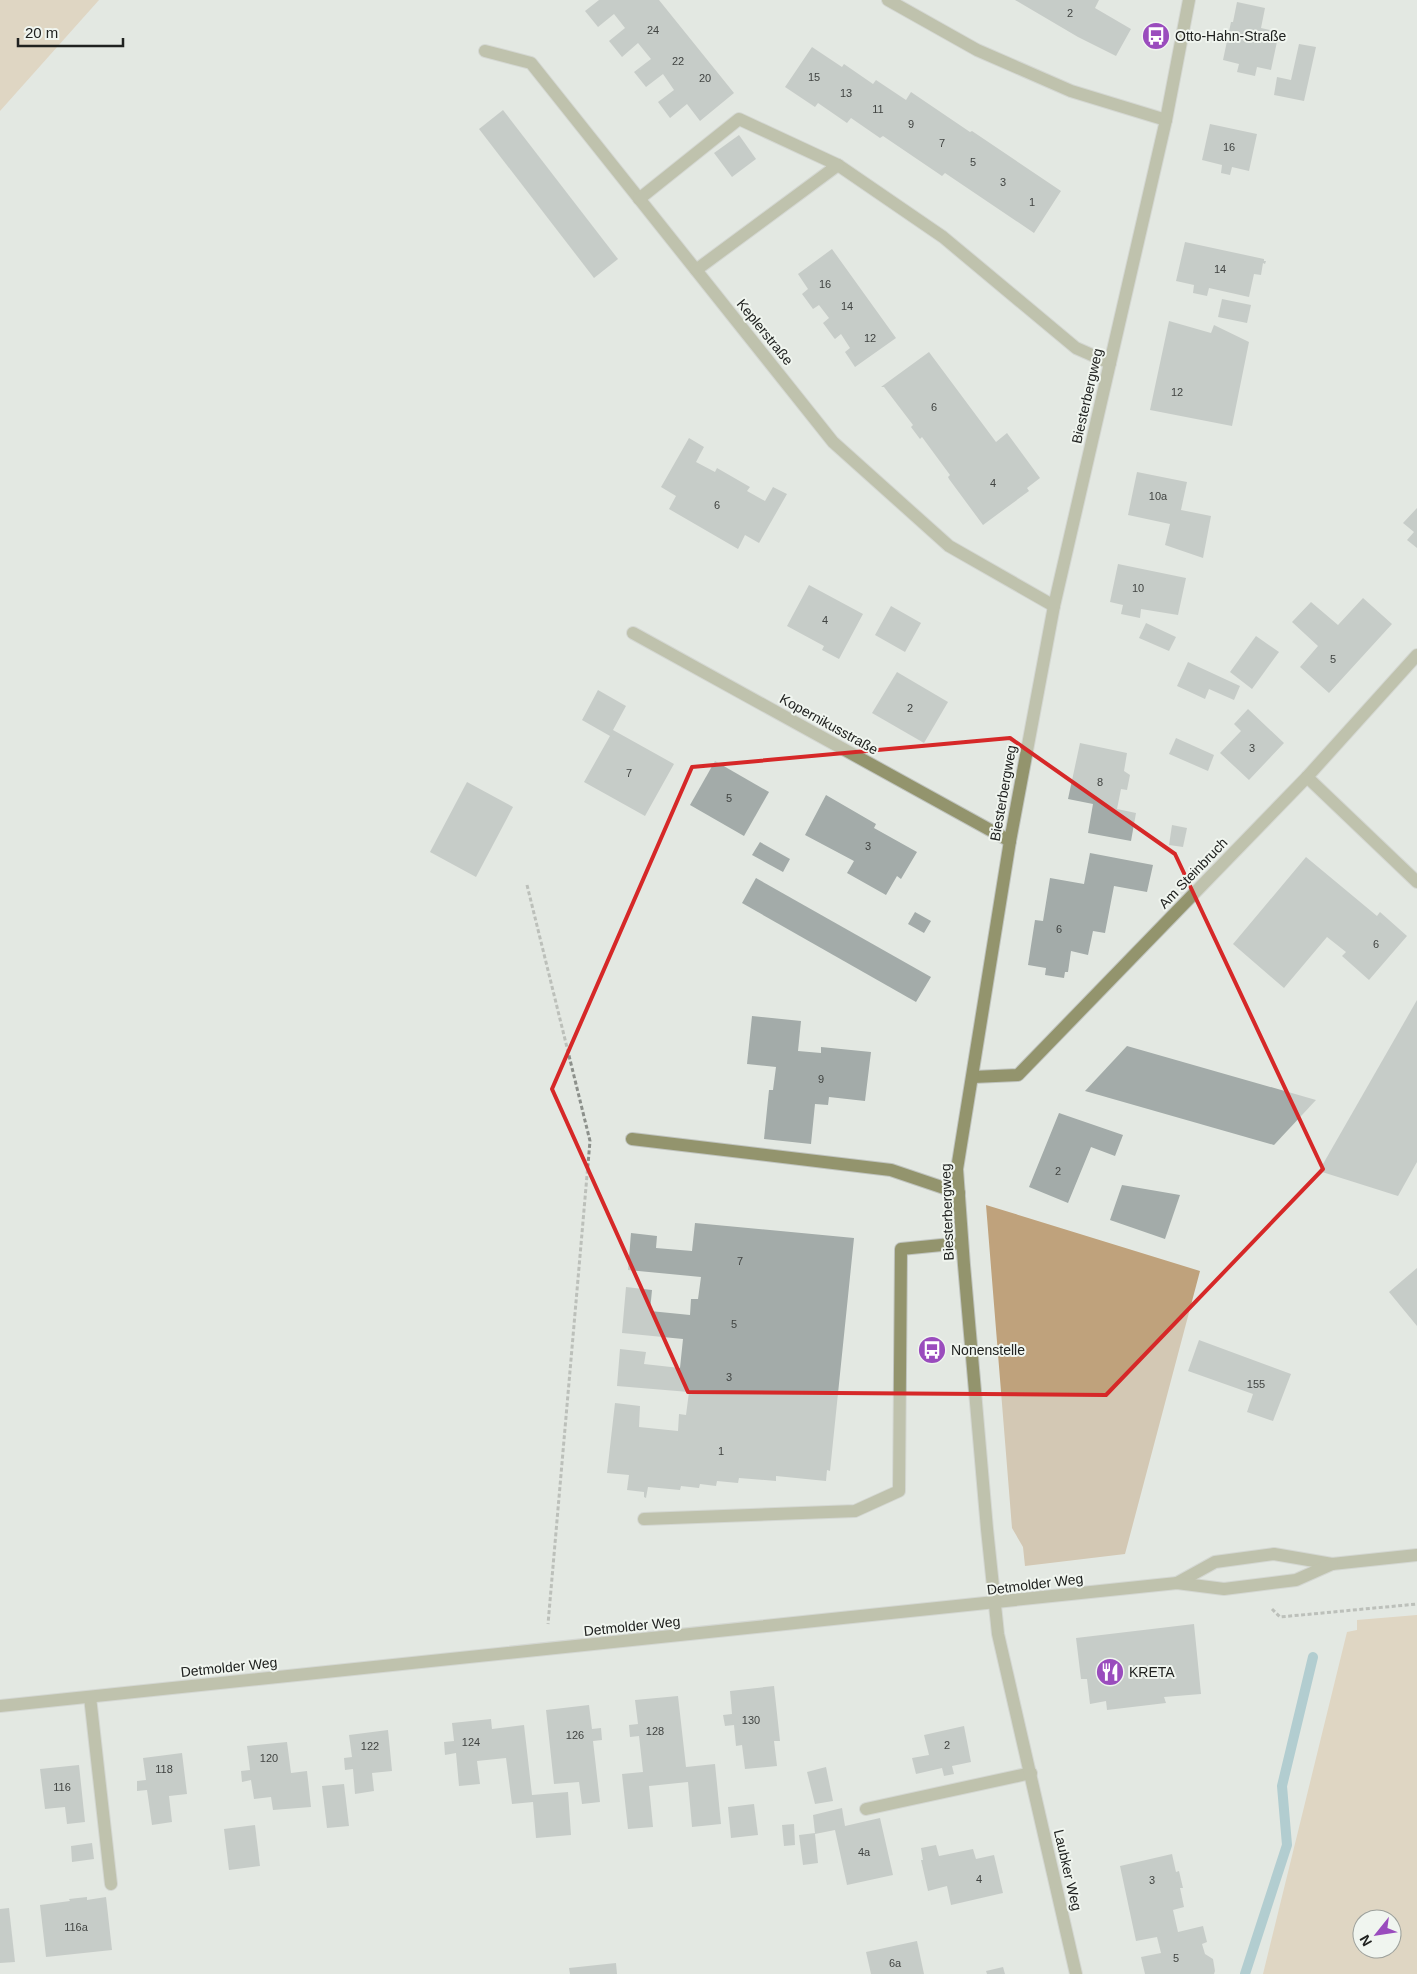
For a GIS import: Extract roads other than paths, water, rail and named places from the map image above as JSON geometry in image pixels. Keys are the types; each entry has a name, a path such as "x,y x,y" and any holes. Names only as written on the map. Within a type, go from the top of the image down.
{"street":[{"path":"888,0 977,50 1071,91 1166,120"},
{"name":"Biesterbergweg","path":"995,1604 957,1169 1010,841 1054,606 1166,120 1189,0"},
{"name":"Keplerstraße","path":"484,51 531,63 833,442 950,546 1054,606"},
{"path":"639,199 739,119 838,165 943,237 1076,348 1110,363"},
{"path":"696,270 838,165"},
{"name":"Kopernikusstraße","path":"633,633 1010,841"},
{"name":"Am Steinbruch","path":"973,1077 1018,1075 1307,777 1417,655"},
{"path":"1307,777 1417,882"},
{"path":"632,1139 891,1170 959,1193"},
{"path":"644,1519 854,1511 899,1491 901,1249 962,1243"},
{"name":"Detmolder Weg","path":"1177,1584 1215,1562 1274,1554 1332,1564 1417,1555"},
{"name":"Detmolder Weg","path":"0,1706 1177,1584 1224,1589 1296,1580 1332,1564"},
{"name":"Laubker Weg","path":"995,1604 998,1634 1076,1974"},
{"path":"90,1696 111,1884"},
{"path":"866,1809 1030,1773"}],"waterway":[{"path":"1245,1974 1287,1845 1282,1786 1313,1657"}],"place":[{"name":"Otto-Hahn-Straße","path":"1156,36"},
{"name":"Nonenstelle","path":"932,1350"},
{"name":"KRETA","path":"1110,1672"}]}
